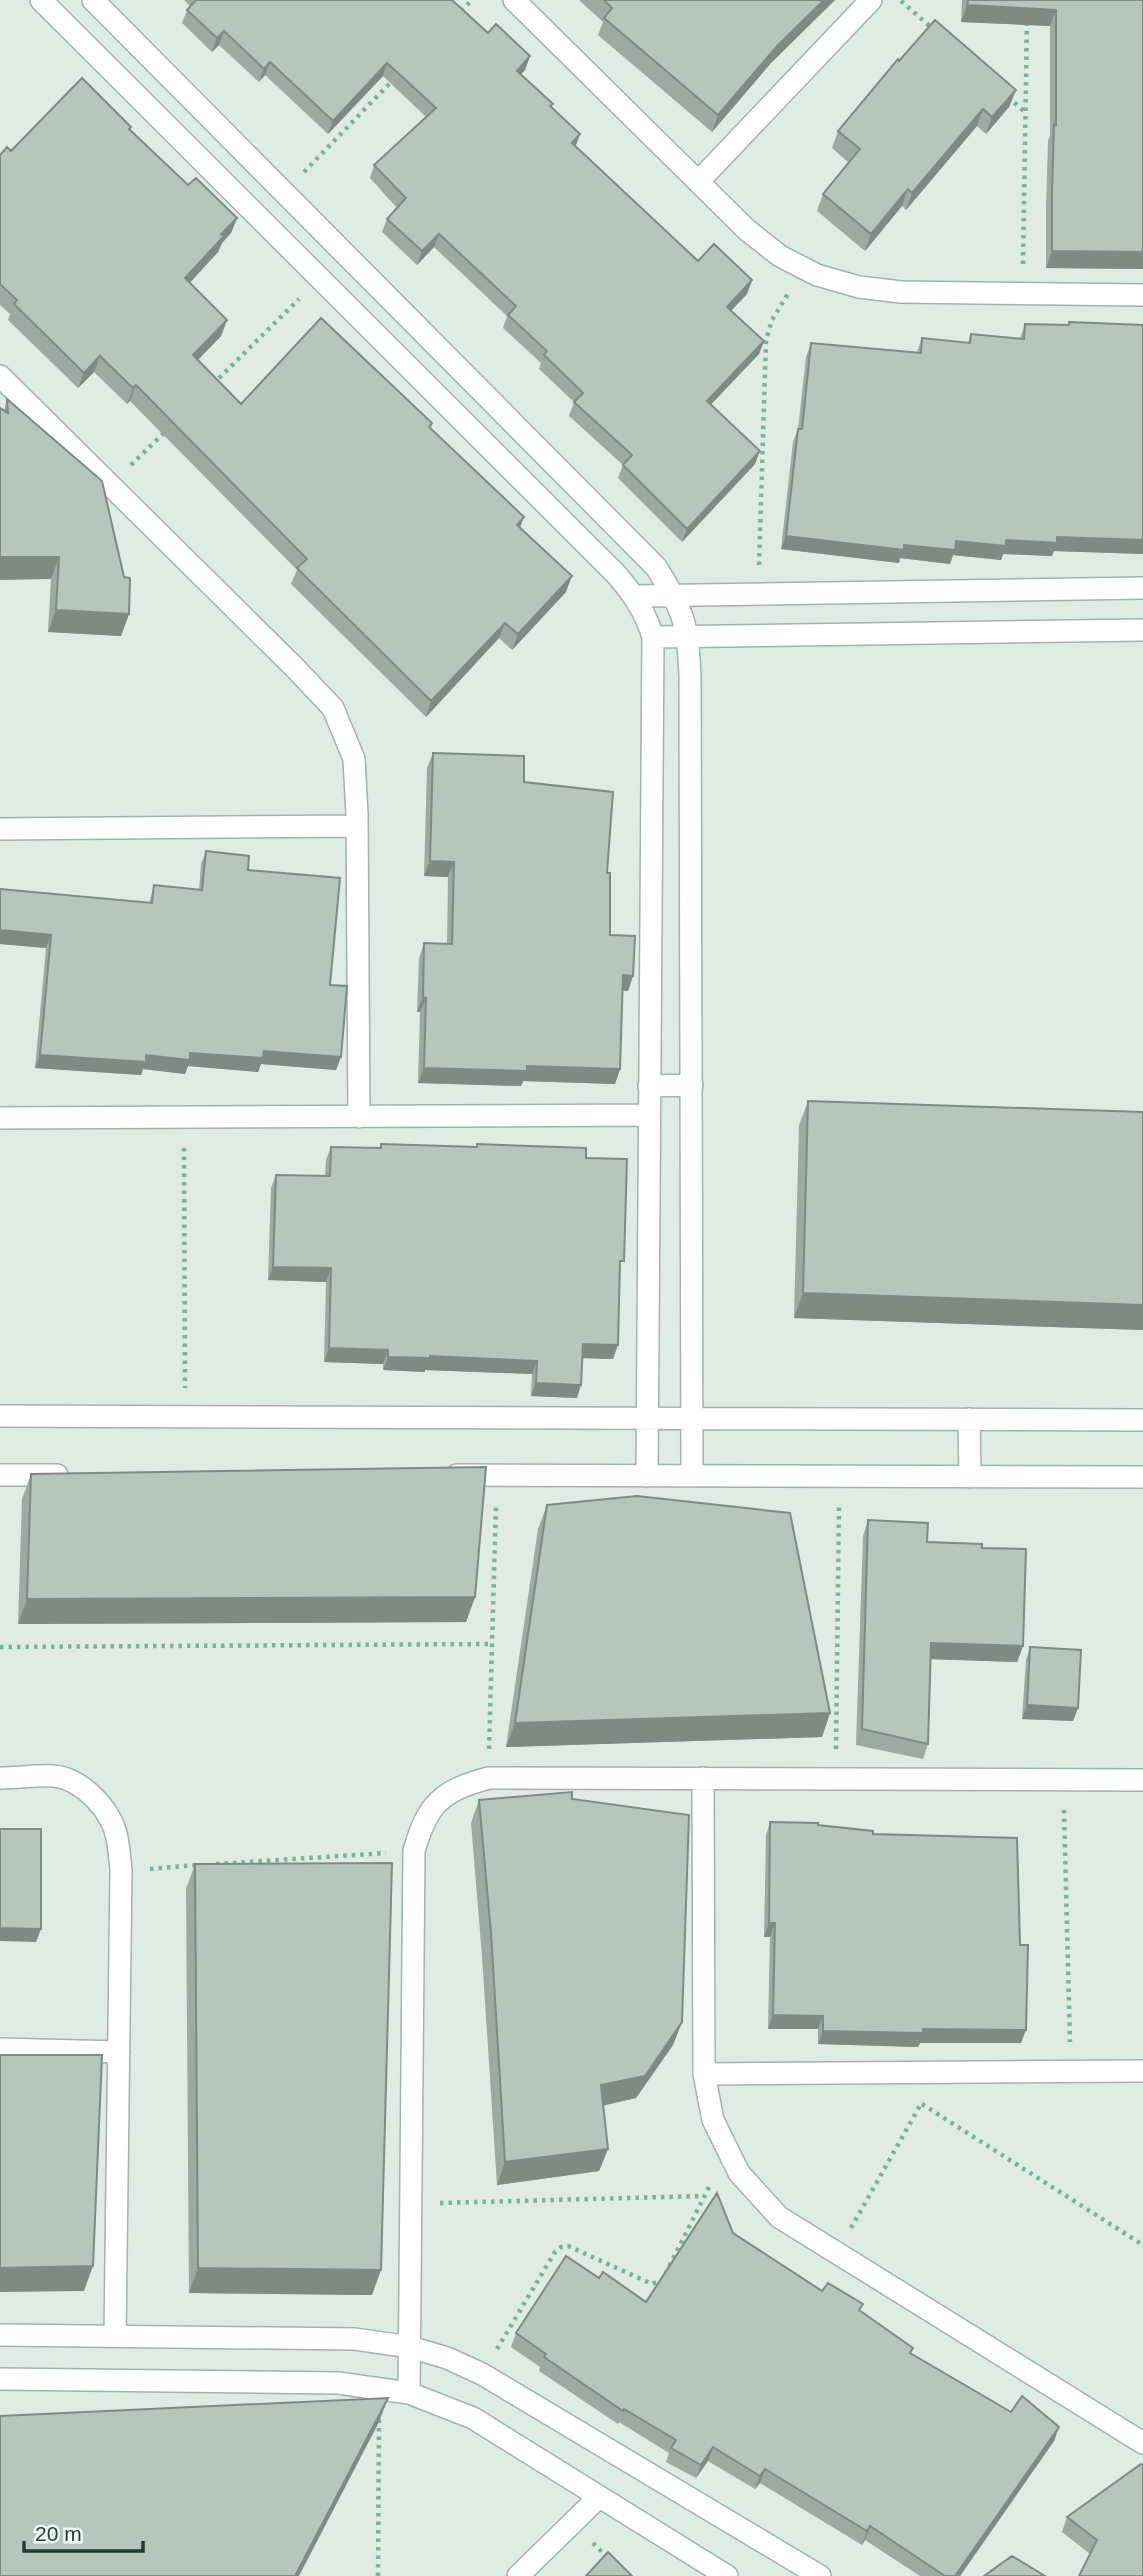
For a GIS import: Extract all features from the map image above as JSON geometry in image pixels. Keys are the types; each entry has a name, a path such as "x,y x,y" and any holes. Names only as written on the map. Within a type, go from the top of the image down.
{"street":[{"path":"41,0 616,574 635,596 646,615 653,637 647,1476"},
{"path":"93,0 656,567 683,614 688,636 692,1476"},
{"path":"514,0 747,230 780,256 817,275 859,287 901,292 1143,295"},
{"path":"698,182 871,0"},
{"path":"0,376 295,667 332,708 354,759 358,826 359,1117"},
{"path":"635,596 1143,588"},
{"path":"653,637 1143,630"},
{"path":"0,829 358,826"},
{"path":"649,1086 692,1085"},
{"path":"0,1118 648,1115"},
{"path":"0,1416 1143,1420"},
{"path":"969,1419 970,1476"},
{"path":"0,1475 83,1475"},
{"path":"442,1475 1143,1477"},
{"path":"0,1778 57,1776 77,1785 109,1816 117,1836 121,1870 115,2336"},
{"path":"409,2393 414,1851 422,1824 438,1801 461,1785 489,1777 1143,1780"},
{"path":"703,1778 704,2074 713,2120 739,2173 779,2217 1143,2443"},
{"path":"0,2049 119,2052"},
{"path":"704,2074 1143,2071"},
{"path":"0,2335 355,2339 410,2347 447,2358 482,2374 820,2576"},
{"path":"0,2379 338,2384 409,2393 473,2418 727,2576"},
{"path":"518,2576 599,2497"}],"path":[{"path":"453,19 472,0"},
{"path":"901,0 939,35"},
{"path":"1023,293 1027,19"},
{"path":"284,192 397,77"},
{"path":"1006,95 1026,113"},
{"path":"758,594 766,340 772,320 804,268"},
{"path":"206,391 320,278"},
{"path":"111,485 168,429"},
{"path":"184,1117 185,1417"},
{"path":"489,1777 497,1476"},
{"path":"836,1778 840,1476"},
{"path":"0,1647 492,1644"},
{"path":"1063,1779 1070,2071"},
{"path":"121,1870 414,1851"},
{"path":"837,2254 939,2073"},
{"path":"921,2104 1143,2245"},
{"path":"482,2374 555,2252 561,2247 568,2246 652,2284 663,2279 728,2150"},
{"path":"411,2204 704,2196"},
{"path":"378,2576 379,2389"},
{"path":"573,2522 617,2567"}],"building":[{"path":"196,0 452,0 488,33 496,24 530,56 517,71 553,104 550,106 580,134 572,143 698,261 714,244 752,280 727,307 764,341 707,401 760,451 687,529 623,465 632,455 574,402 583,393 544,355 547,351 508,315 516,306 439,234 422,251 387,219 406,198 374,165 436,108 387,63 333,121 270,62 264,69 224,31 217,38 187,10"},
{"path":"604,0 824,0 777,46 718,115 604,18 612,8"},
{"path":"968,0 1143,0 1143,252 1052,251 1056,10 967,5"},
{"path":"935,20 1016,90 992,117 983,109 912,193 908,189 871,234 823,194 860,149 838,131 898,59 899,61"},
{"path":"82,78 131,127 129,129 188,185 196,178 237,218 185,278 227,320 193,355 241,404 321,318 432,423 429,427 524,517 517,525 572,576 518,634 505,623 431,701 297,568 307,559 136,385 133,388 100,356 84,373 14,304 17,300 0,284 0,155 7,147 11,151"},
{"path":"1069,322 1143,325 1143,540 1057,537 1057,543 1006,540 1006,546 956,541 955,550 904,545 904,550 786,536 798,429 802,429 811,343 921,353 922,338 970,343 971,334 1024,339 1025,324 1069,325"},
{"path":"7,399 102,481 124,577 130,578 129,614 56,610 59,557 0,557 0,408 8,413"},
{"path":"433,753 524,756 524,782 613,792 607,873 610,873 610,935 635,936 633,976 623,975 620,1069 527,1066 527,1071 424,1068 424,943 452,944 454,862 430,861"},
{"path":"206,851 249,856 248,870 340,878 330,985 347,986 341,1057 264,1051 263,1058 190,1053 190,1060 146,1055 146,1062 40,1055 51,935 0,930 0,889 152,903 154,885 202,890"},
{"path":"808,1101 1143,1112 1143,1305 803,1293"},
{"path":"381,1144 586,1148 586,1158 627,1159 618,1345 583,1344 581,1385 536,1383 537,1361 430,1356 388,1357 388,1350 329,1348 331,1268 273,1267 276,1175 330,1176 331,1147 381,1148"},
{"path":"486,1467 475,1597 27,1599 31,1474"},
{"path":"637,1496 790,1513 830,1713 515,1723 547,1505"},
{"path":"868,1520 928,1523 927,1542 982,1544 982,1548 1026,1549 1023,1646 931,1643 928,1744 862,1729"},
{"path":"1030,1647 1081,1650 1078,1708 1027,1705"},
{"path":"572,1792 572,1799 689,1815 682,2022 645,2076 601,2085 608,2149 505,2162 491,1933 479,1800"},
{"path":"770,1822 818,1823 873,1831 873,1834 1017,1838 1020,1945 1028,1945 1026,2030 923,2029 923,2033 823,2031 823,2016 773,2015 775,1923 769,1923"},
{"path":"0,1829 41,1829 41,1929 0,1928"},
{"path":"392,1863 381,2270 198,2268 195,1864"},
{"path":"0,2055 102,2055 93,2266 0,2268"},
{"path":"717,2193 733,2233 822,2291 828,2283 863,2304 859,2310 913,2348 910,2353 1011,2412 1022,2396 1059,2427 955,2576 945,2576 870,2526 867,2531 765,2469 760,2476 713,2447 701,2465 671,2448 676,2440 624,2409 623,2411 544,2357 546,2354 516,2333 566,2256 599,2278 603,2272 646,2302"},
{"path":"388,2398 295,2576 0,2576 0,2416"},
{"path":"1141,2464 1143,2576 1079,2576 1097,2540 1067,2517"},
{"path":"608,2552 632,2576 586,2576"},
{"path":"1012,2556 1045,2576 984,2576"}]}
